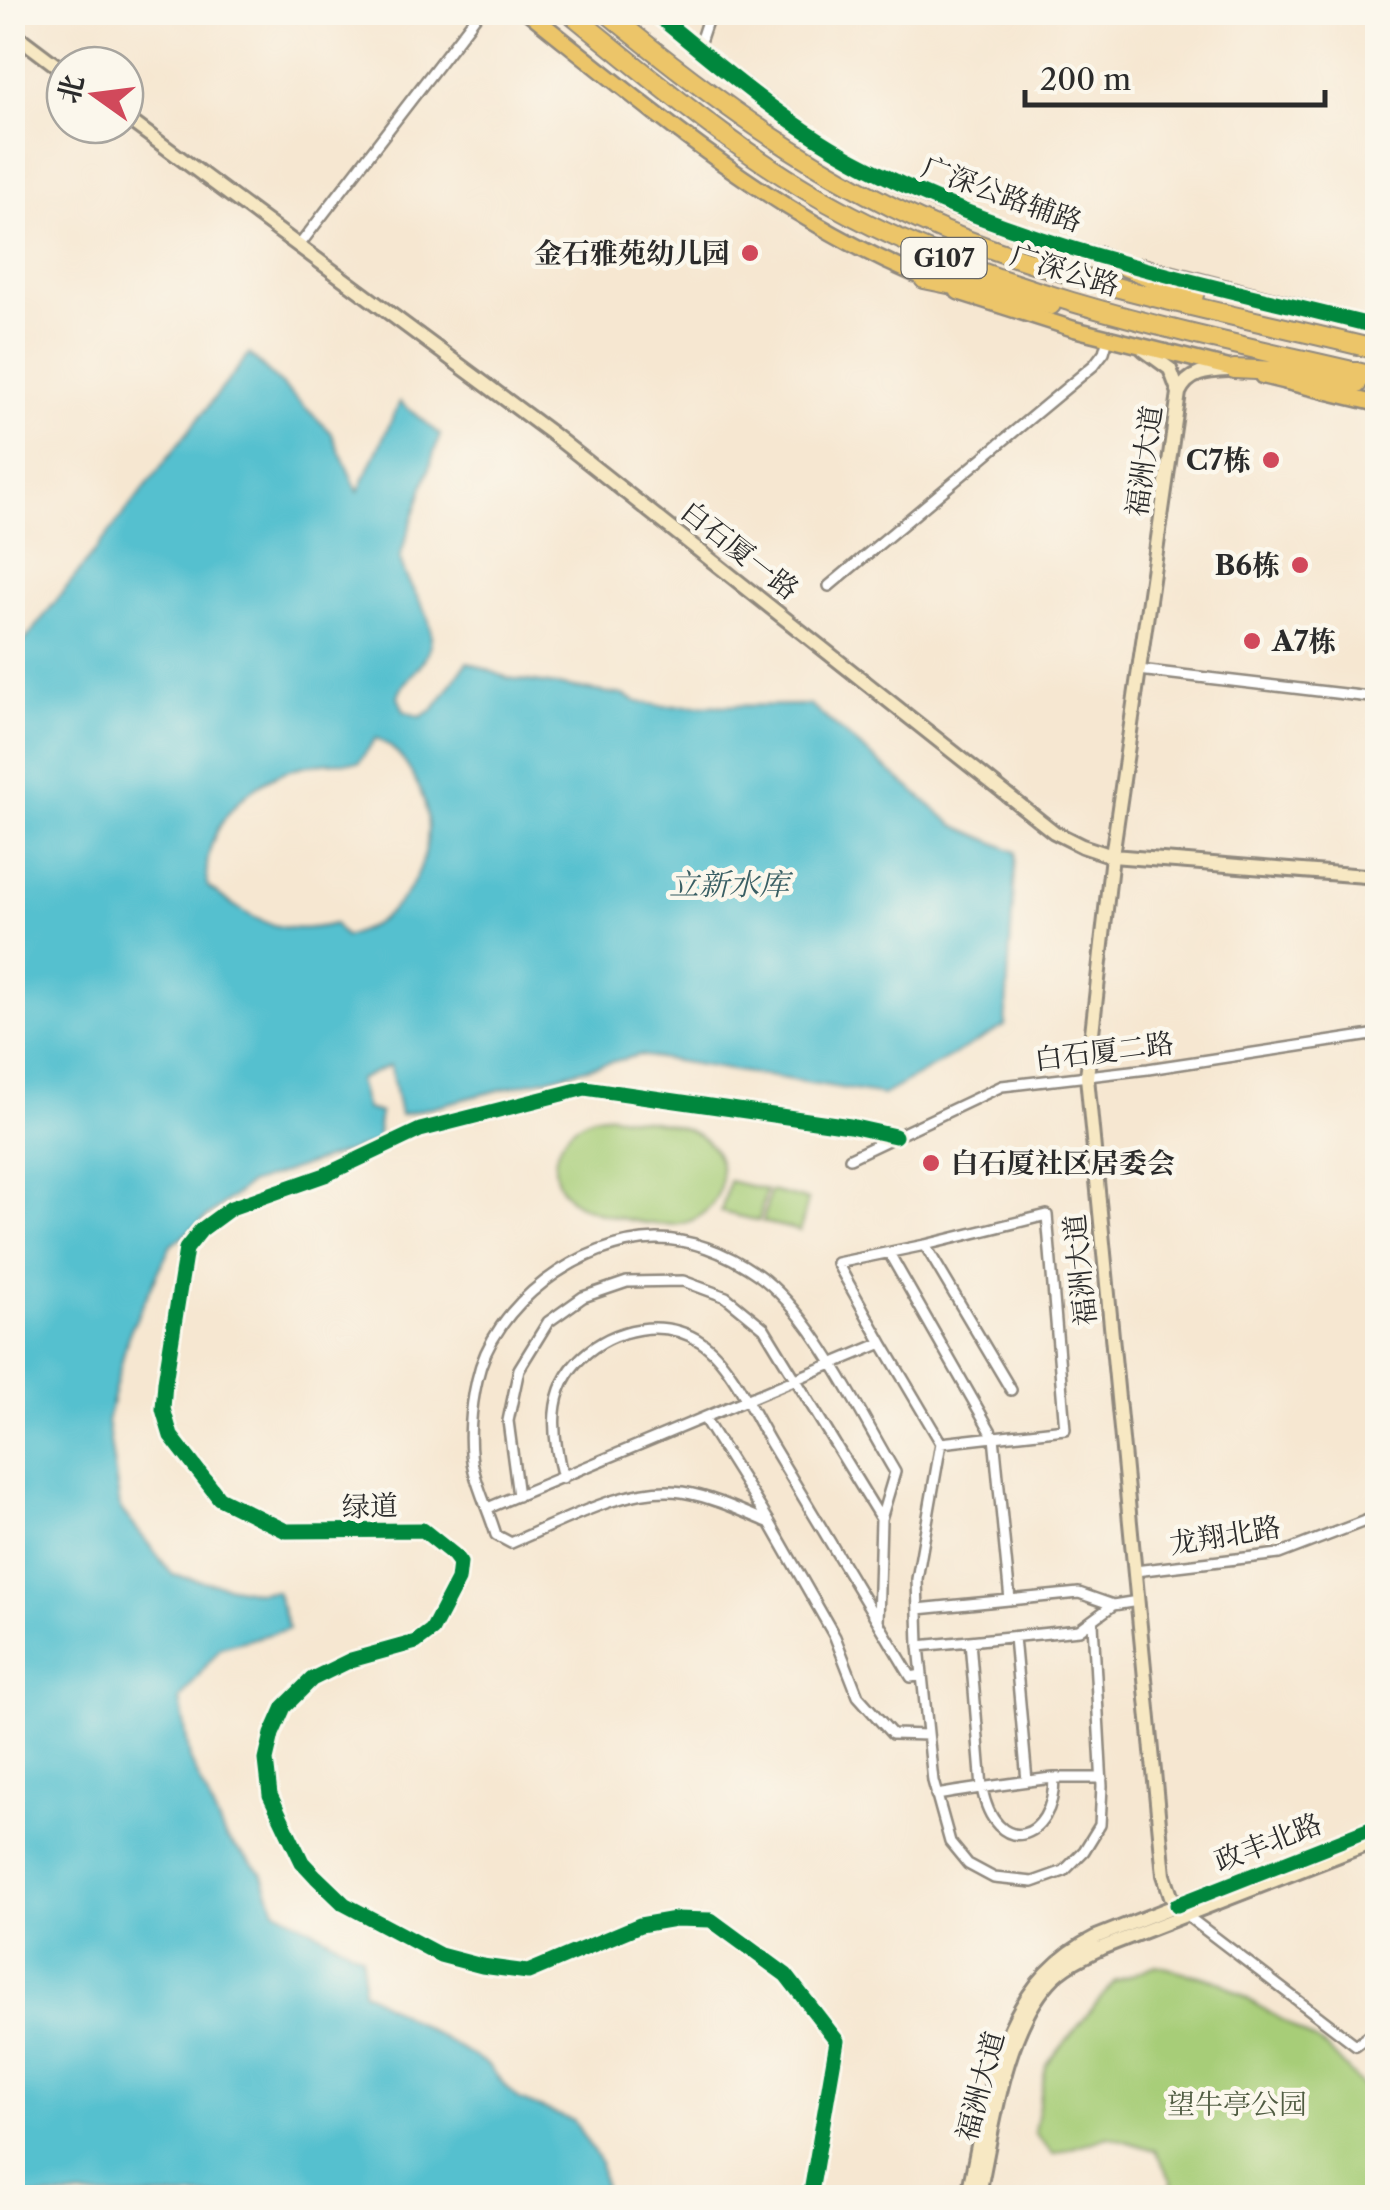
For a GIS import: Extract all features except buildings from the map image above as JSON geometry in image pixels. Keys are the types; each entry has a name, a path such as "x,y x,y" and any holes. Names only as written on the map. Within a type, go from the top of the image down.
{"highway":[{"name":"广深公路","path":"569,12 676,99 798,185 924,250 997,278 1133,320 1378,377"},
{"name":"广深公路","path":"606,12 767,134 845,182 913,217 1034,263 1378,350"},
{"path":"1099,256 1245,316"},
{"path":"924,278 1133,320"},
{"path":"1234,369 1298,372 1378,389"}],"main road":[{"path":"528,12 737,176 806,220 924,278 1022,314 1133,345 1378,404"},
{"name":"广深公路辅路","path":"654,12 770,105 861,164 985,220 1099,256 1378,327"}],"street":[{"path":"298,247 478,12"},
{"path":"698,48 710,12"},
{"path":"12,32 45,57"},
{"name":"白石厦一路","path":"145,133 551,433 1054,832 1112,856 1378,877"},
{"path":"830,586 1094,365 1108,338"},
{"path":"1133,345 1164,362 1176,377 1179,393"},
{"path":"1179,393 1182,385 1206,371 1234,369"},
{"name":"福洲大道","path":"1179,393 1112,856 1087,1077 1164,1875 1181,1910"},
{"path":"1140,670 1378,698"},
{"name":"白石厦二路","path":"850,1158 1002,1086 1378,1034"},
{"path":"941,1443 1065,1430 1047,1215 837,1263 941,1443 916,1579 928,1735 936,1794 950,1842 968,1864 994,1878 1034,1882 1064,1872 1084,1851 1100,1825 1102,1778 1092,1622"},
{"path":"770,1524 721,1502 679,1491 630,1495 511,1544 496,1536 474,1470 471,1438 477,1378 492,1340 524,1298 566,1264 657,1239 710,1247 758,1274 793,1306 895,1472 881,1519 878,1622"},
{"path":"925,1245 1011,1390"},
{"path":"889,1252 994,1437 1010,1600"},
{"path":"518,1496 508,1421 519,1369 548,1322 583,1297 627,1282 683,1282 726,1297 764,1328 881,1519"},
{"path":"562,1478 552,1436 558,1396 579,1360 606,1339 637,1328 668,1330 699,1340 715,1354 745,1400 911,1677 922,1675"},
{"path":"488,1508 882,1343"},
{"path":"704,1418 834,1637 858,1696 892,1734 928,1735"},
{"name":"龙翔北路","path":"1135,1571 1279,1554 1378,1516"},
{"path":"918,1609 1079,1593 1113,1604 1138,1602"},
{"path":"919,1646 1080,1630 1113,1604"},
{"path":"1014,1637 1027,1781"},
{"path":"970,1641 982,1788 986,1811 994,1825 1006,1832 1034,1830 1046,1819 1054,1800 1054,1778"},
{"path":"936,1794 1054,1778 1102,1778"},
{"name":"政丰北路","path":"1181,1910 1378,1826"},
{"name":"政丰北路","path":"1181,1910 1378,1840"},
{"path":"1181,1910 1356,2045 1378,2028"},
{"name":"福洲大道","path":"967,2198 999,2060 1030,1990 1076,1947 1181,1910"},
{"name":"福洲大道","path":"978,2198 1008,2065 1038,1996 1050,1980 1082,1956 1181,1910"}],"green space":[{"path":"612,1115 681,1128 710,1144 718,1158 721,1176 717,1194 707,1210 684,1223 655,1224 605,1214 569,1198 555,1170 561,1142 582,1122"},
{"path":"729,1181 766,1190 759,1221 721,1212"},
{"path":"770,1191 808,1200 800,1231 763,1222"},
{"name":"望牛亭公园","path":"1156,1965 1219,1981 1328,2049 1377,2102 1377,2197 1171,2197 1172,2182 1155,2150 1108,2136 1053,2154 1034,2132 1046,2066 1114,1982"}],"water":[{"name":"立新水库","path":"249,354 331,432 358,492 400,402 440,435 400,557 427,615 431,639 425,658 400,690 398,697 404,711 420,717 434,709 467,662 508,678 623,695 661,706 810,705 954,825 1016,852 1005,1026 883,1095 639,1055 400,1115 390,1065 358,1080 366,1109 380,1113 376,1142 249,1184 171,1245 128,1336 107,1421 120,1508 173,1575 256,1592 276,1591 289,1629 221,1647 180,1699 190,1759 225,1837 262,1873 275,1909 362,1956 363,1991 486,2064 519,2100 574,2121 600,2162 605,2197 13,2197 13,656","holes":["376,738 398,754 413,776 422,795 428,835 418,873 396,906 380,920 345,937 334,924 281,927 252,916 208,887 211,845 220,826 247,794 265,781 304,766 359,762"]}],"cycle path":[{"path":"653,12 807,132 924,194 1050,242 1378,327"},
{"name":"绿道","path":"810,2198 837,2041 786,1975 711,1920 675,1919 640,1925 528,1972 482,1966 440,1955 344,1904 302,1862 270,1795 266,1760 284,1707 312,1679 351,1660 416,1642 432,1630 458,1580 460,1563 423,1530 286,1531 219,1498 171,1436 163,1409 165,1382 186,1249 201,1230 231,1208 325,1175 420,1130 585,1088 895,1136"},
{"path":"1177,1905 1378,1826"}],"place":[{"name":"金石雅苑幼儿园","path":"750,253"},
{"name":"C7栋","path":"1271,460"},
{"name":"B6栋","path":"1300,565"},
{"name":"A7栋","path":"1252,641"},
{"name":"白石厦社区居委会","path":"931,1163"}]}
